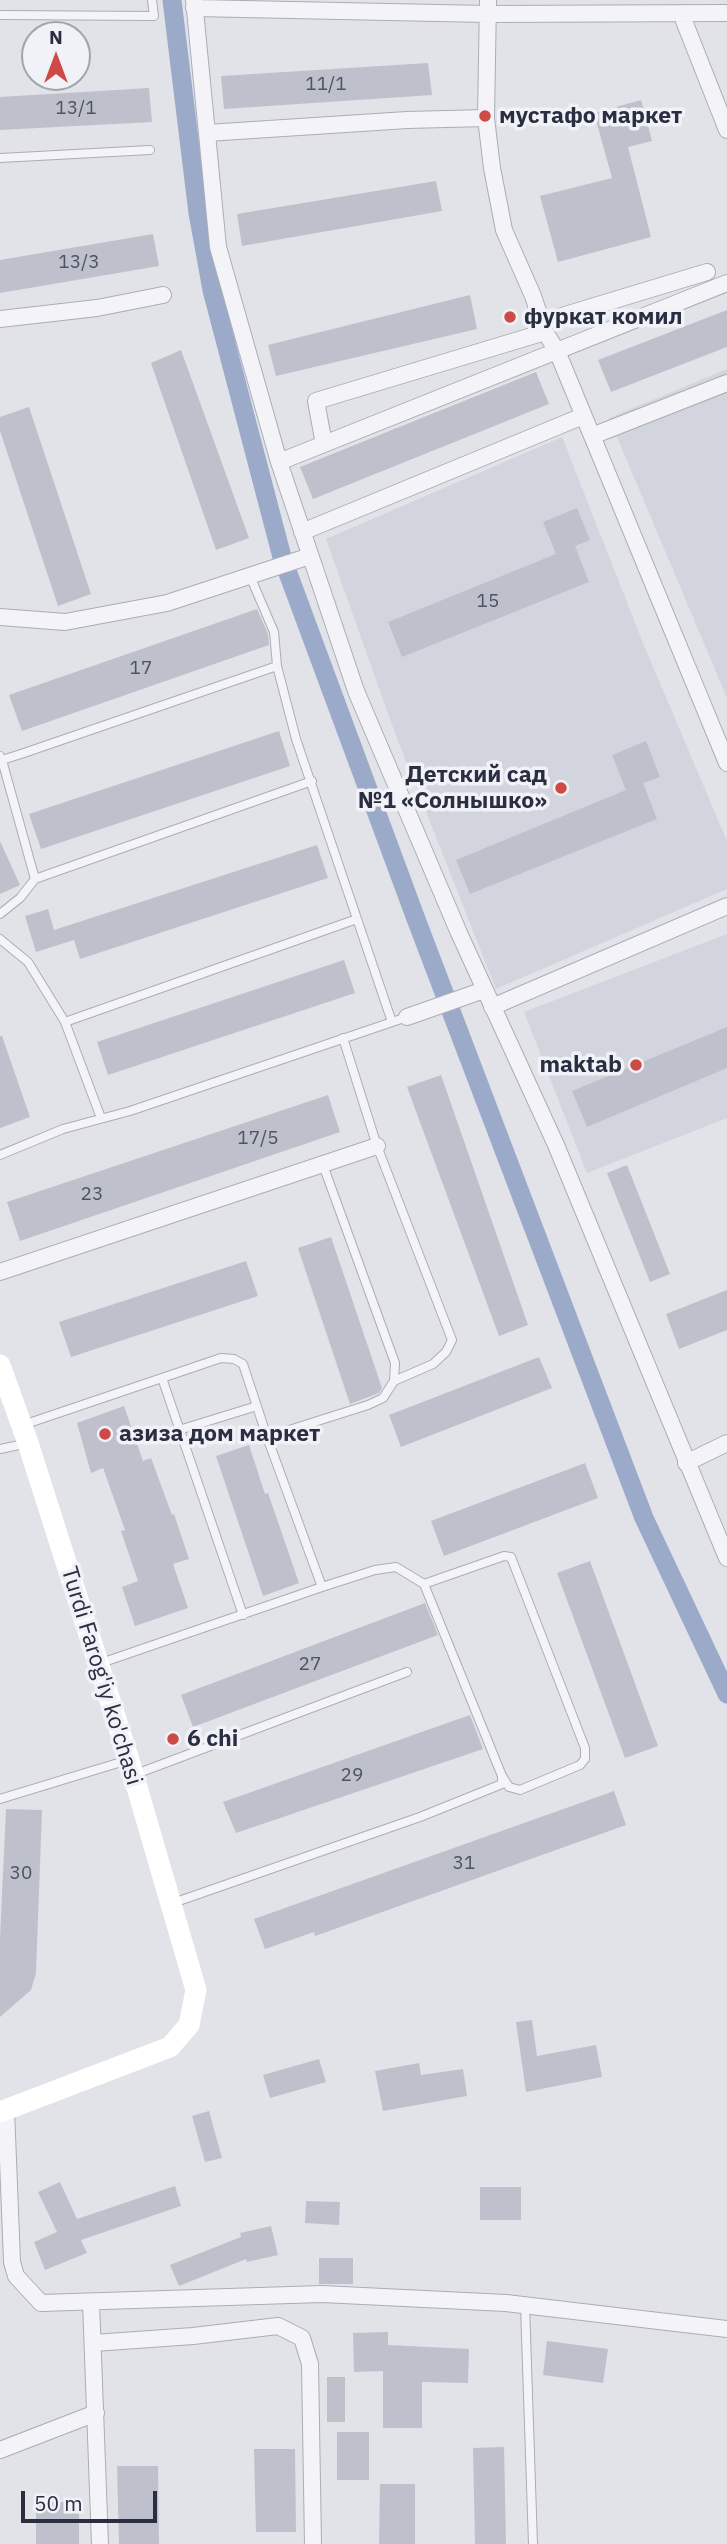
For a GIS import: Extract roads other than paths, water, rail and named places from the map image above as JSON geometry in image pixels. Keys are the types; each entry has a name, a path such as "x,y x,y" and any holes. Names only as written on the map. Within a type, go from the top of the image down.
{"street":[{"path":"727,13 683,15 488,7 194,4 218,247 279,462 302,532 303,558 356,691 484,990 556,1145 727,1558"},
{"path":"488,7 486,118 504,230 543,327 557,351 727,763"},
{"path":"683,15 727,130"},
{"path":"207,133 407,120 486,118"},
{"path":"324,444 316,401 706,272"},
{"path":"279,462 727,283"},
{"path":"0,319 97,308 163,295"},
{"path":"592,436 727,383"},
{"path":"302,532 583,416"},
{"path":"0,617 65,622 167,603 303,558"},
{"path":"492,1007 727,906"},
{"path":"403,1018 484,990"},
{"path":"0,1272 377,1146"},
{"name":"Turdi Farog'iy ko'chasi","path":"0,1365 4,1390 24,1434 131,1767 195,1990 189,2025 170,2047 3,2110"},
{"path":"686,1463 727,1443"},
{"path":"3,2110 12,2262 16,2276 41,2303 322,2294 525,2305 727,2329"},
{"path":"273,2296 278,2326"},
{"path":"91,2302 100,2544"},
{"path":"94,2343 193,2336 278,2326 302,2338 310,2364 313,2544"},
{"path":"0,2450 96,2413"}],"lane":[{"path":"0,15 154,16 152,0"},
{"path":"0,158 150,150"},
{"path":"0,1155 63,1129 131,1111 403,1018 357,919 296,739 277,666 274,632 250,576"},
{"path":"35,879 1,758 277,666"},
{"path":"0,914 20,898 35,879 312,781"},
{"path":"65,1022 357,919"},
{"path":"0,939 27,962 65,1022 101,1118"},
{"path":"343,1038 377,1146 452,1340 446,1352 433,1364 394,1381"},
{"path":"267,1437 368,1405 383,1398 394,1381 395,1363 323,1165"},
{"path":"0,1450 24,1434 162,1378 221,1357 234,1359 243,1364 322,1587"},
{"path":"162,1378 243,1615"},
{"path":"179,1430 257,1406"},
{"path":"98,1664 322,1587 375,1570 396,1567 424,1584 502,1776 509,1787 520,1790 580,1765 585,1759 585,1748 511,1557 504,1556 424,1584"},
{"path":"0,1799 131,1767 407,1672"},
{"path":"170,1904 420,1817 502,1784 502,1776"},
{"path":"525,2305 533,2544"}],"waterway":[{"path":"172,0 198,213 212,290 282,557 416,919 644,1518 727,1694"}],"place":[{"name":"мустафо маркет","path":"485,116"},
{"name":"фуркат комил","path":"510,317"},
{"name":"Детский сад №1 «Солнышко»","path":"561,788"},
{"name":"maktab","path":"636,1065"},
{"name":"азиза дом маркет","path":"105,1434"},
{"name":"6 chi","path":"173,1739"}]}
